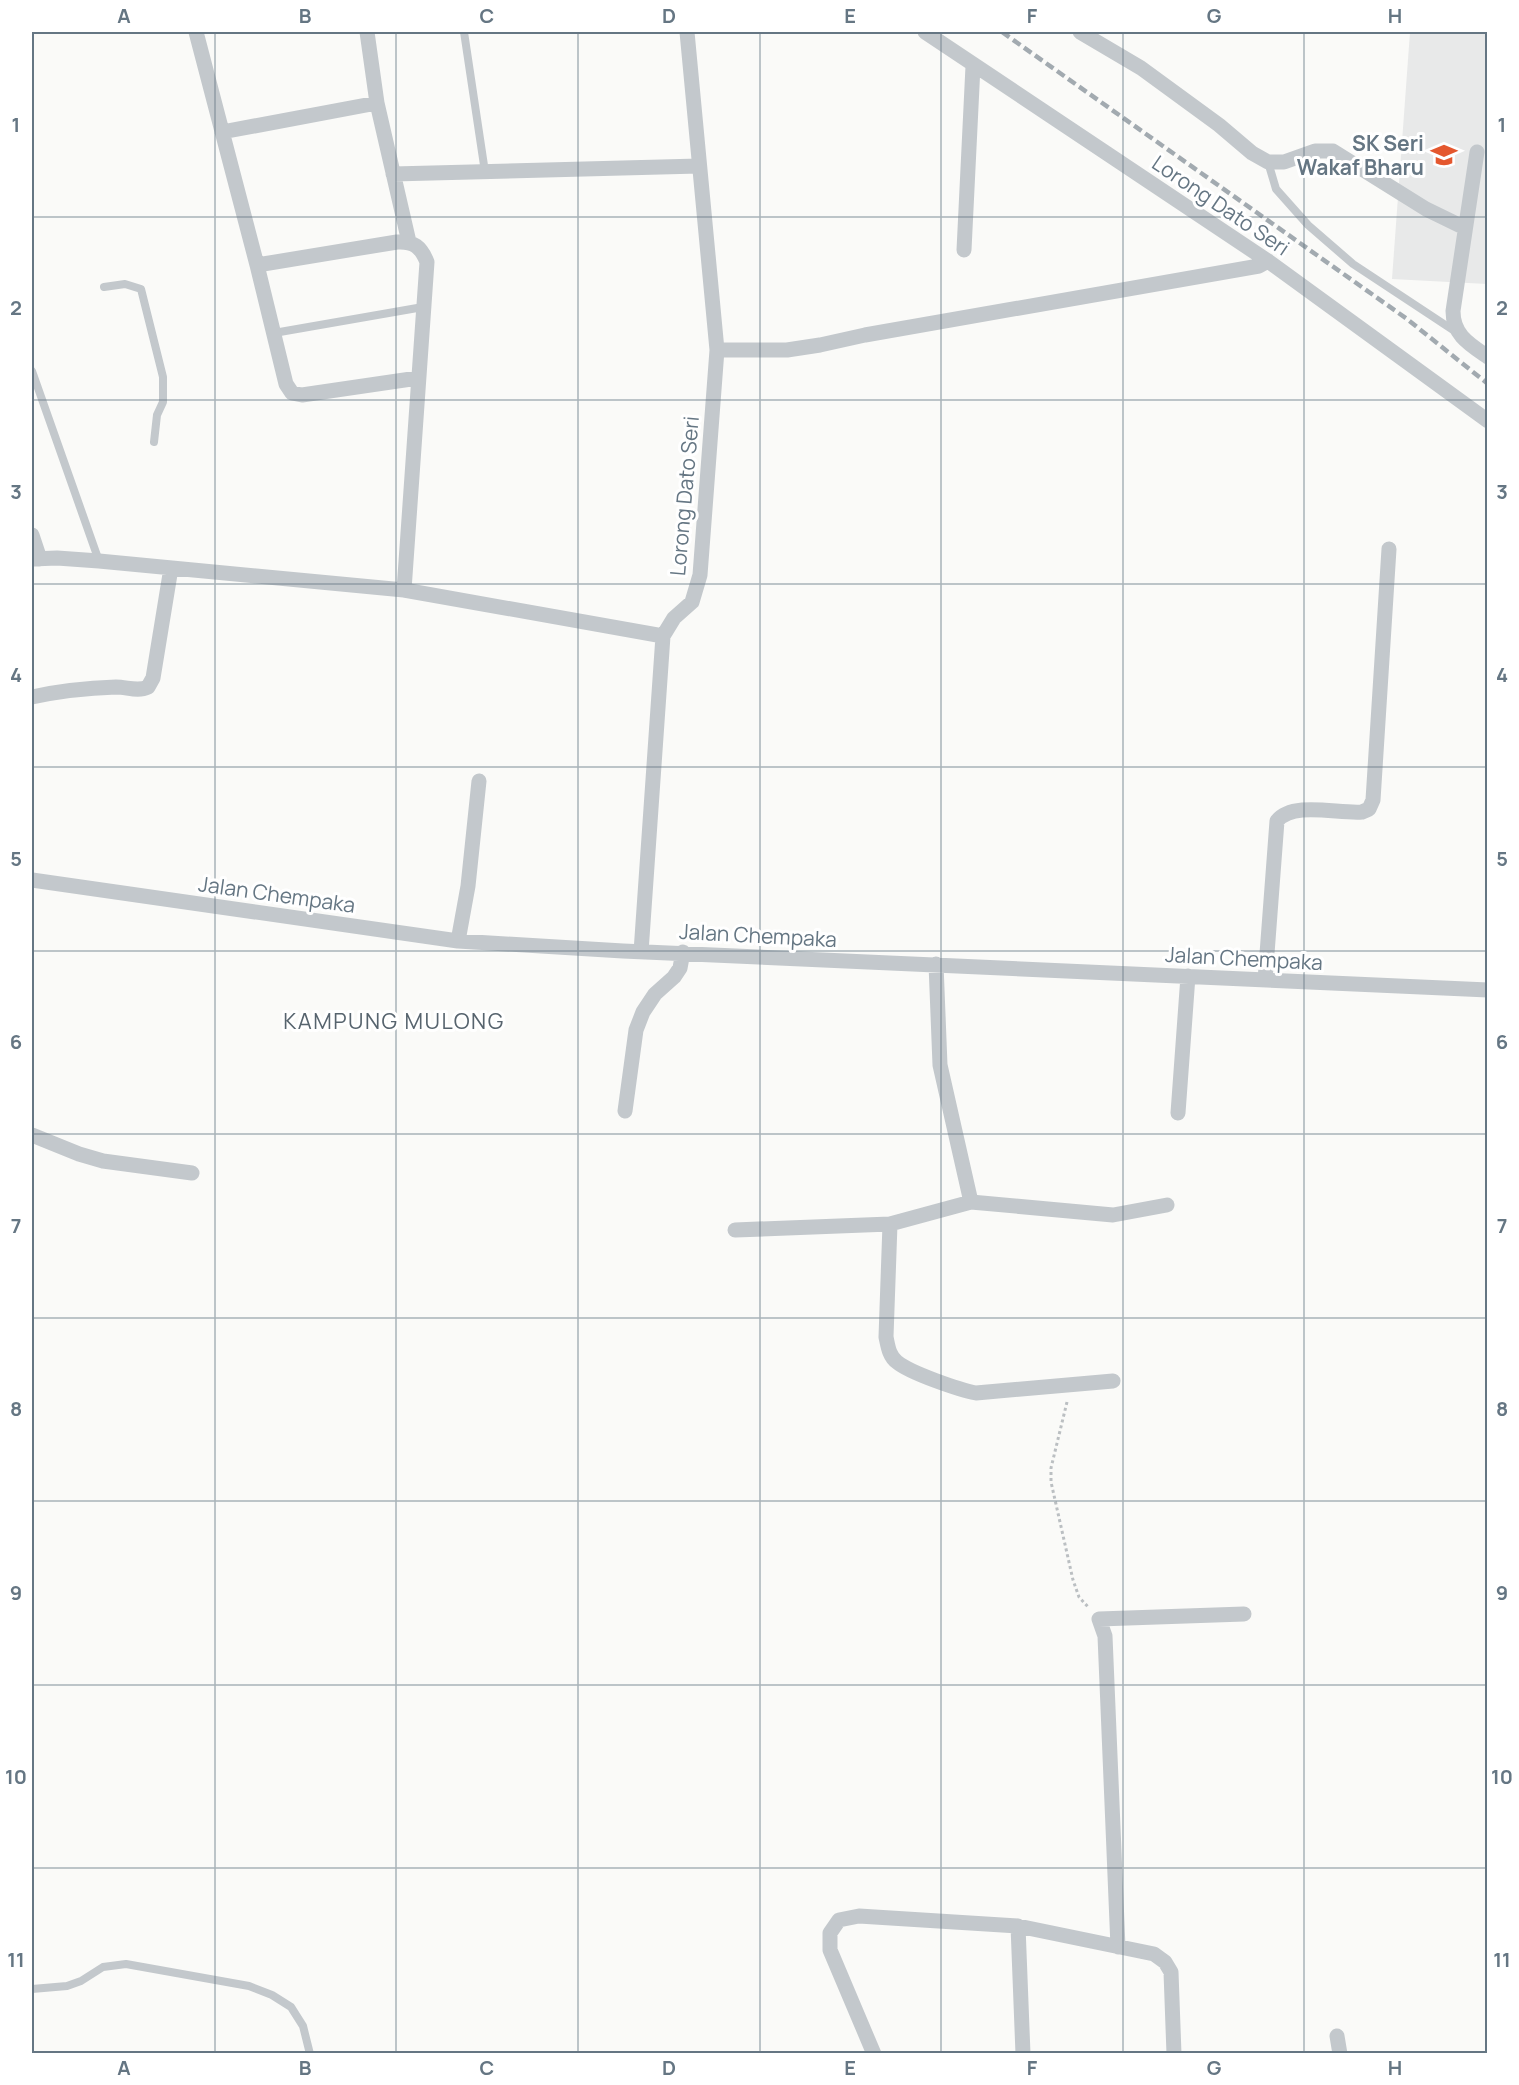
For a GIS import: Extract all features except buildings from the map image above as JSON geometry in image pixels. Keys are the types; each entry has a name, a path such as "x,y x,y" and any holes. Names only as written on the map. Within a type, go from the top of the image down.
{"street":[{"path":"196,32 289,389 297,395 418,378"},
{"path":"367,32 377,103 409,242"},
{"name":"Lorong Dato Seri","path":"663,636 674,618 692,602 700,575 717,350 687,32"},
{"name":"Lorong Dato Seri","path":"925,32 1268,261 1488,421"},
{"path":"1080,32 1141,68 1219,125 1252,153 1268,162 1284,162 1315,151 1333,151 1417,204 1465,228"},
{"path":"964,250 973,66"},
{"path":"222,132 377,103"},
{"path":"1477,152 1453,322 1457,333 1488,357"},
{"path":"393,174 699,166"},
{"path":"257,265 409,242 422,249 427,262 404,590"},
{"path":"717,350 787,350 820,345 865,335 1259,266 1268,261"},
{"path":"32,535 36,559 99,561 404,590 663,636 641,952"},
{"path":"1265,980 1277,821 1282,815 1311,810 1362,812 1369,808 1373,800 1389,549"},
{"path":"32,697 63,690 118,687 138,690 148,687 153,678 171,568"},
{"path":"458,941 468,886 479,780"},
{"name":"Jalan Chempaka","path":"32,880 458,941 641,952 682,952 1488,990"},
{"path":"626,1111 636,1030 643,1012 655,994 674,977 680,968 682,952"},
{"path":"936,964 940,1065 971,1203"},
{"path":"1178,1113 1188,976"},
{"path":"32,1135 103,1161 192,1173"},
{"path":"735,1230 890,1224 971,1203 1113,1215 1167,1205"},
{"path":"890,1224 886,1337 889,1351 897,1362 960,1390 976,1393 1113,1381"},
{"path":"1118,1947 1105,1636 1099,1619 1244,1614"},
{"path":"874,2054 830,1950 830,1934 839,1920 860,1916 1018,1926 1154,1954 1165,1962 1171,1972 1174,2054"},
{"path":"1018,1926 1023,2054"},
{"path":"1336,2036 1340,2054"}],"lane":[{"path":"464,32 485,172"},
{"path":"1268,162 1276,189 1308,225 1353,264 1457,333"},
{"path":"104,287 125,284 141,289 163,377 163,402 157,416 154,442"},
{"path":"274,333 423,307"},
{"path":"32,371 99,561"},
{"path":"32,1989 67,1986 103,1968 126,1964 249,1986 272,1995 291,2007 303,2025 310,2054"}],"path":[{"path":"1066,1386 1067,1402 1051,1467 1051,1482 1073,1580 1079,1597 1099,1619"}],"shaded area":[{"name":"SK Seri Wakaf Bharu","path":"1410,32 1487,32 1487,284 1392,279"}],"railway":[{"path":"1002,32 1407,319 1488,384"}],"place":[{"name":"SK Seri Wakaf Bharu","path":"1444,155"}],"district":[{"name":"KAMPUNG MULONG","path":"394,1021"}]}
